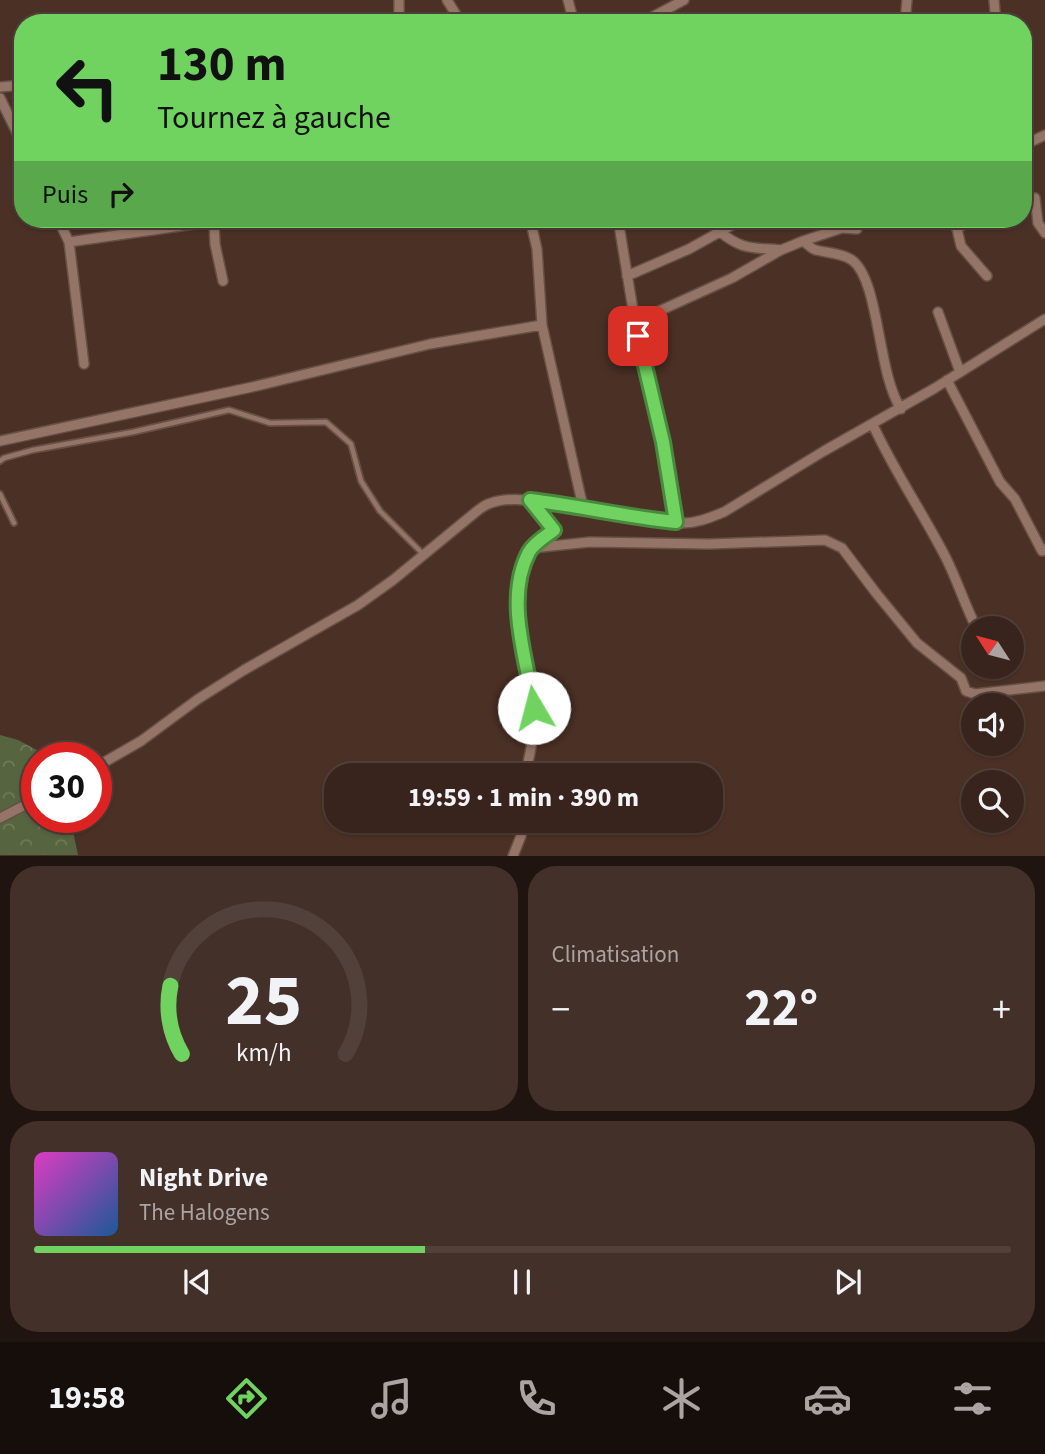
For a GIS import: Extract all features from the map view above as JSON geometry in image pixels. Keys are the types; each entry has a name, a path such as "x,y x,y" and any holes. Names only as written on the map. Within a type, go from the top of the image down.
{"street":[{"path":"658,14 684,0"},
{"path":"0,98 14,127"},
{"path":"1035,198 1038,223 1045,233"},
{"path":"62,228 69,242 84,364"},
{"path":"69,242 169,228"},
{"path":"214,228 223,281"},
{"path":"532,228 537,250 542,325 583,507"},
{"path":"619,228 635,322 663,442 676,522"},
{"path":"717,228 737,245 781,250"},
{"path":"627,276 689,250 725,228"},
{"path":"635,322 733,278 781,250 842,228 857,229"},
{"path":"957,229 961,246 987,276"},
{"path":"803,241 812,250 827,251 851,259 864,273 893,397 901,409"},
{"path":"938,312 960,372"},
{"path":"112,758 141,741 209,691 358,605 490,503 530,500 629,517 676,522 703,520 724,512 824,451 901,409 1045,319"},
{"path":"0,441 252,387 430,344 542,325"},
{"path":"947,380 1000,482 1015,499 1044,552"},
{"path":"873,425 945,558 971,616"},
{"path":"528,763 535,729 534,708 519,616 518,587 532,548 554,530 530,500"},
{"path":"532,548 590,542 709,544 825,540 842,548 917,643 961,678 967,691 975,694 1045,685"},
{"path":"0,818 21,807"},
{"path":"513,856 521,833"}],"lane":[{"path":"0,461 33,450 133,432 229,410 271,423 304,420 326,422 351,444 361,481 380,511 424,555"},
{"path":"0,494 14,523"}],"green space":[{"path":"0,735 22,742 21,833 73,833 78,855 0,855"}],"route":[{"path":"534,708 519,616 518,587 530,549 554,530 530,500 676,522 663,442 638,336"}]}
